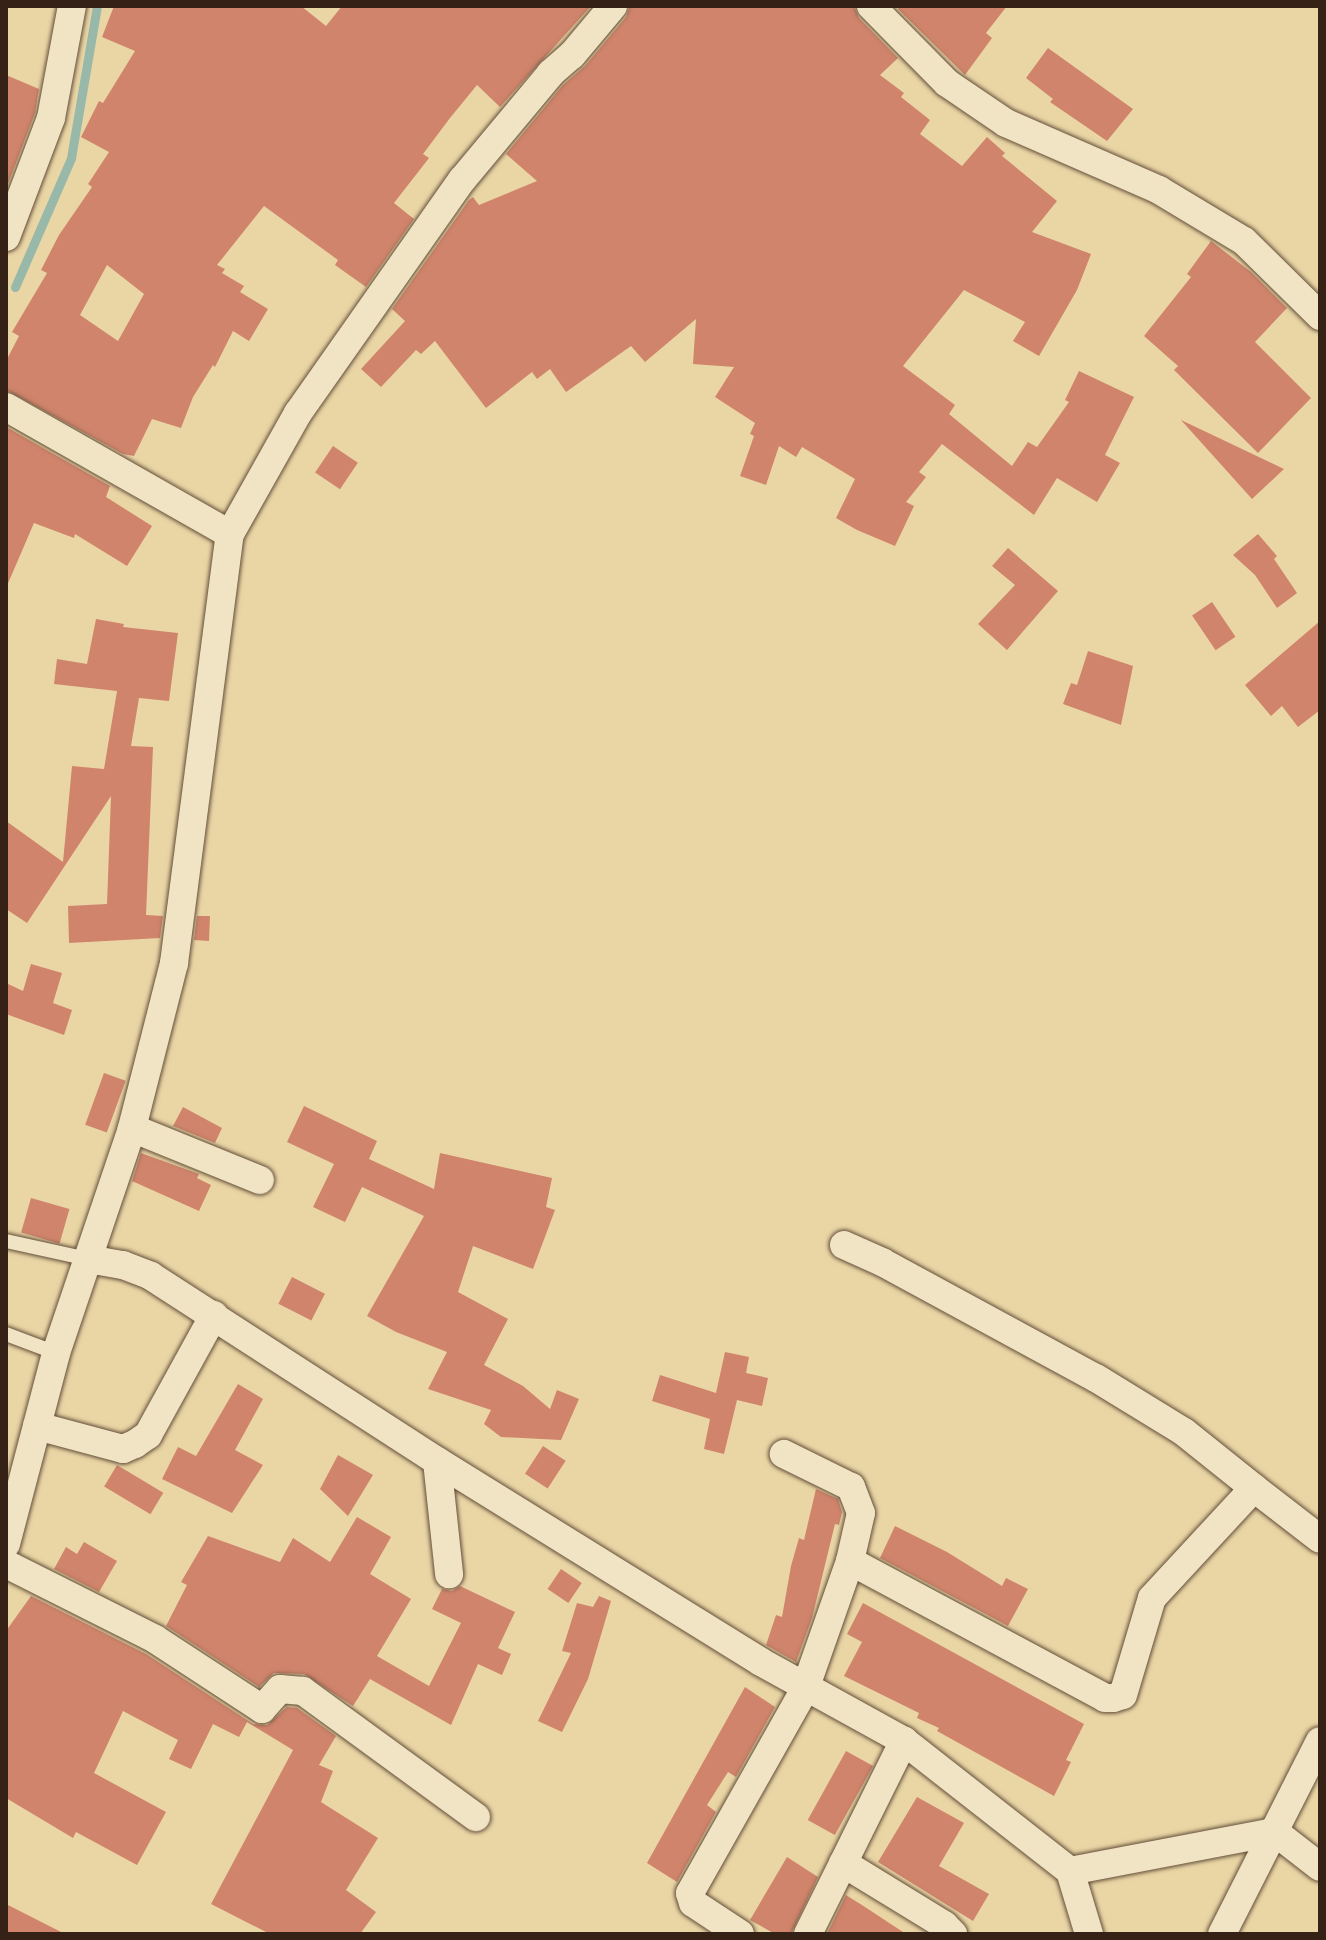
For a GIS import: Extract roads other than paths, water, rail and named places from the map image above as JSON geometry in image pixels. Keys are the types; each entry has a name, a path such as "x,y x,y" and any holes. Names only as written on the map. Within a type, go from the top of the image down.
{"street":[{"path":"9,225 51,118 72,6"},
{"path":"8,1527 56,1353 132,1128 174,963 230,534 298,413 462,180 551,73 572,55 613,6"},
{"path":"871,6 947,83 1006,123 1159,190 1244,241 1320,316"},
{"path":"6,407 230,534"},
{"path":"132,1128 260,1180"},
{"path":"844,1245 882,1262 1096,1378 1184,1432 1320,1539"},
{"path":"88,1259 123,1265 151,1276 437,1461 805,1689 904,1741 1070,1871 1089,1934"},
{"path":"37,1426 123,1449 135,1444 148,1435 214,1315"},
{"path":"740,1934 693,1903 690,1893 805,1689 850,1561 861,1513 851,1487 784,1454"},
{"path":"437,1461 449,1574"},
{"path":"850,1561 1105,1698 1113,1698 1123,1695 1152,1598 1254,1488"},
{"path":"6,1564 155,1639 262,1709 280,1689 303,1691 476,1817"},
{"path":"808,1934 904,1741"},
{"path":"1222,1934 1320,1741"},
{"path":"1070,1871 1275,1832 1320,1867"},
{"path":"843,1863 944,1925 953,1934"}],"lane":[{"path":"6,1241 88,1259"},
{"path":"6,1334 56,1353"}],"waterway":[{"path":"15,287 71,158 97,6"}]}
